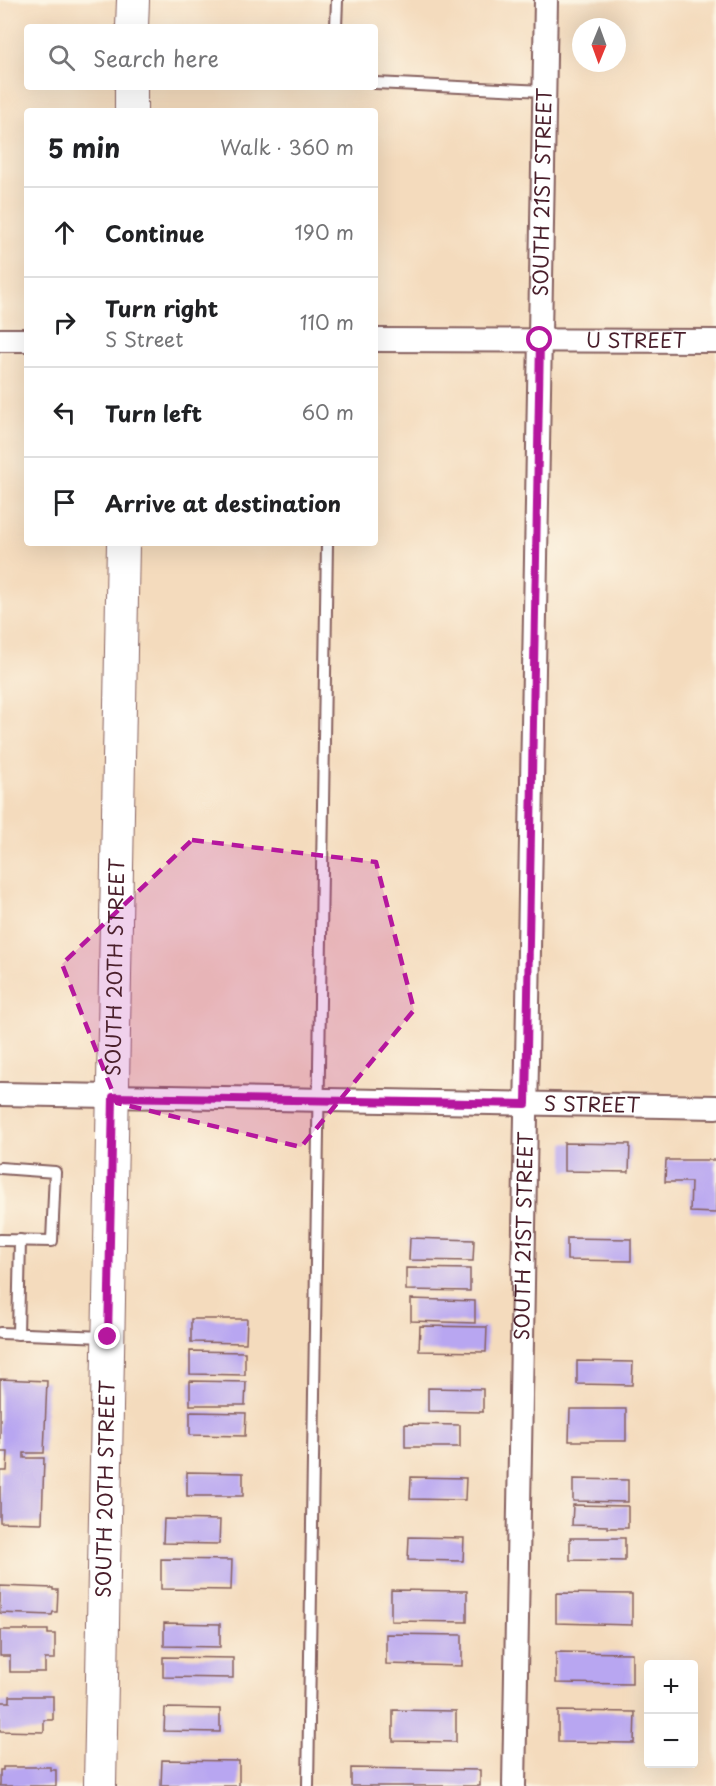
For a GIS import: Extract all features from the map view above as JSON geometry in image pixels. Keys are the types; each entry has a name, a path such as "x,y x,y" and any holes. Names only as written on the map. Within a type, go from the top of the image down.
{"street":[{"path":"132,24 133,0"},
{"name":"SOUTH 21ST STREET","path":"514,1786 546,0"},
{"path":"131,90 131,108"},
{"path":"0,340 24,340"},
{"name":"U STREET","path":"378,340 716,341"},
{"name":"SOUTH 20TH STREET","path":"100,1786 123,546"},
{"name":"S STREET","path":"0,1094 716,1107"}],"lane":[{"path":"336,24 337,0"},
{"path":"378,83 544,91"},
{"path":"308,1786 327,546"},
{"path":"0,1168 55,1172 52,1241 0,1240"},
{"path":"18,1334 20,1240"},
{"path":"0,1333 108,1337"}],"highlighted area":[{"path":"192,840 376,862 414,1010 301,1147 117,1103 62,964"}],"building":[{"path":"564,1143 630,1144 629,1172 564,1171"},
{"path":"666,1160 716,1160 716,1213 690,1212 691,1182 665,1182"},
{"path":"410,1238 474,1240 473,1261 409,1260"},
{"path":"567,1238 631,1239 631,1261 567,1260"},
{"path":"406,1268 470,1269 470,1291 406,1290"},
{"path":"411,1299 475,1301 475,1323 411,1321"},
{"path":"191,1319 247,1319 246,1343 191,1342"},
{"path":"420,1326 487,1327 486,1352 419,1351"},
{"path":"190,1351 245,1352 245,1375 190,1374"},
{"path":"577,1361 633,1362 632,1385 577,1384"},
{"path":"0,1379 47,1381 44,1453 24,1453 24,1458 44,1458 42,1523 0,1522 0,1471 7,1471 8,1452 0,1452"},
{"path":"190,1381 246,1382 245,1405 190,1405"},
{"path":"428,1388 483,1389 483,1412 428,1411"},
{"path":"570,1409 626,1409 626,1441 569,1441"},
{"path":"190,1412 246,1413 245,1436 190,1435"},
{"path":"405,1424 460,1425 460,1447 405,1447"},
{"path":"187,1472 243,1473 243,1496 187,1496"},
{"path":"411,1477 466,1478 465,1500 410,1499"},
{"path":"573,1479 628,1480 628,1502 573,1501"},
{"path":"573,1505 628,1506 628,1528 572,1525"},
{"path":"164,1519 220,1520 219,1544 163,1543"},
{"path":"409,1537 464,1538 463,1561 408,1560"},
{"path":"570,1538 625,1538 625,1561 570,1560"},
{"path":"161,1559 232,1560 231,1590 161,1589"},
{"path":"0,1586 58,1590 57,1612 53,1612 52,1615 0,1613"},
{"path":"391,1590 467,1591 467,1622 391,1621"},
{"path":"556,1593 632,1594 632,1625 556,1623"},
{"path":"164,1623 220,1624 220,1647 164,1646"},
{"path":"0,1630 48,1630 48,1634 55,1634 55,1659 45,1659 45,1672 10,1672 10,1656 0,1656"},
{"path":"386,1634 462,1635 462,1666 386,1664"},
{"path":"556,1652 632,1653 632,1684 556,1683"},
{"path":"163,1657 233,1658 233,1678 163,1677"},
{"path":"10,1696 53,1696 53,1720 44,1720 44,1732 0,1731 0,1702 10,1702"},
{"path":"165,1708 220,1709 220,1732 164,1731"},
{"path":"393,1710 456,1711 456,1742 393,1741"},
{"path":"558,1711 635,1712 634,1743 558,1742"},
{"path":"162,1760 239,1761 239,1786 161,1786"},
{"path":"3,1767 51,1767 51,1770 56,1770 56,1786 0,1786 0,1770 3,1770"},
{"path":"351,1768 480,1770 480,1786 351,1786"}],"route":[{"path":"108,1337 113,1097 526,1104 540,340"}]}
